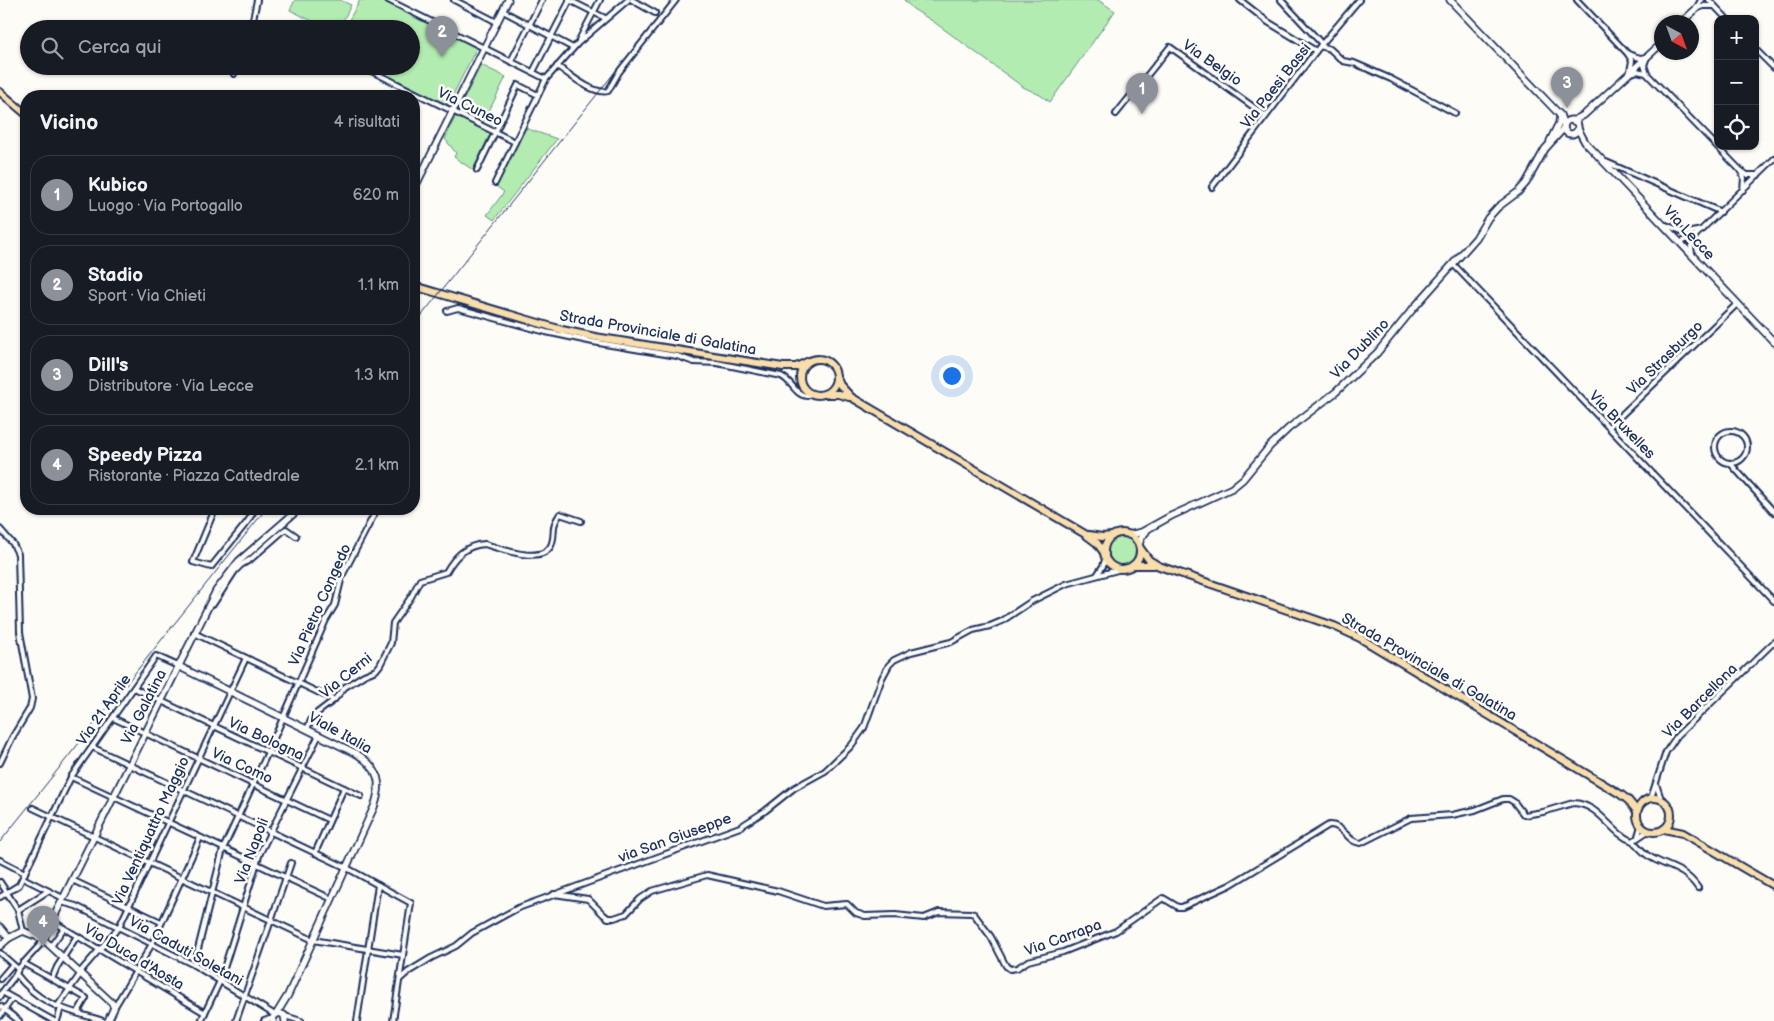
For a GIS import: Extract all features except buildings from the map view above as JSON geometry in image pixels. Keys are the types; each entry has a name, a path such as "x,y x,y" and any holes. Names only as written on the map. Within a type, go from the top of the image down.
{"main road":[{"path":"0,92 20,109"},
{"name":"Strada Provinciale di Galatina","path":"420,288 594,340 783,367 796,367 809,361 821,359 827,361 835,370 840,385 851,397 1085,534 1097,543 1108,561 1116,567 1126,568 1133,565 1146,564 1159,566 1334,626 1360,638 1620,794 1637,811"},
{"path":"800,382 801,370 809,361"},
{"path":"783,367 796,376 803,388 810,394"},
{"path":"825,394 832,388 836,376"},
{"name":"Strada Provinciale di Galatina","path":"810,394 838,394 851,397"},
{"name":"Strada Provinciale di Galatina","path":"1085,534 1102,538 1118,534 1129,535 1133,537 1149,560 1159,566"},
{"path":"1105,555 1106,544 1112,536"},
{"path":"1133,565 1139,557 1139,546"},
{"name":"Strada Provinciale di Galatina","path":"1620,794 1636,800 1661,799"},
{"path":"1648,799 1641,803 1637,811 1638,822 1641,826 1648,831 1664,829 1684,833"},
{"path":"1661,799 1671,809 1671,818 1664,829"},
{"path":"1671,818 1684,833 1774,886"}],"street":[{"path":"253,20 257,0"},
{"path":"388,0 546,79"},
{"path":"400,6 403,0"},
{"path":"454,0 497,22"},
{"path":"420,177 508,0"},
{"path":"511,62 542,0"},
{"path":"533,72 570,0 605,18"},
{"path":"578,43 600,0"},
{"path":"495,183 546,79 578,43 628,0"},
{"path":"632,0 655,13"},
{"path":"557,66 581,83 599,91 608,91 614,80 676,0"},
{"path":"1240,0 1268,22 1316,51"},
{"path":"1281,0 1321,45 1343,61 1354,63 1391,78 1455,113"},
{"name":"Via Paesi Bassi","path":"1212,187 1316,51 1359,0"},
{"path":"1450,0 1560,115 1572,120 1578,128"},
{"path":"1577,0 1628,54 1632,62 1647,74 1751,182"},
{"path":"1704,0 1723,15"},
{"path":"1704,0 1704,6"},
{"path":"1690,15 1704,0"},
{"path":"1696,9 1704,6 1714,6"},
{"path":"503,11 573,48"},
{"name":"Via Belgio","path":"1116,114 1170,47 1266,116"},
{"path":"1550,143 1562,135 1576,133 1584,116 1630,73 1641,68 1647,57 1654,50"},
{"path":"1759,52 1774,68"},
{"path":"1628,54 1640,58 1647,57"},
{"path":"1635,57 1641,68"},
{"path":"1630,73 1632,62"},
{"name":"Via Cuneo","path":"379,75 410,90"},
{"path":"477,170 518,85 538,95"},
{"name":"Via Cuneo","path":"420,95 515,142"},
{"path":"1560,115 1564,127 1570,134"},
{"name":"Via Dublino","path":"1550,143 1559,123 1560,115"},
{"path":"1564,127 1566,122 1584,116"},
{"name":"Via Dublino","path":"1129,535 1142,532 1171,516 1232,488 1243,479 1270,446 1289,428 1336,392 1377,354 1412,310 1454,265 1476,238 1488,218 1498,207 1518,192 1550,143 1564,127"},
{"name":"Via Lecce","path":"1578,128 1585,142"},
{"name":"Via Lecce","path":"1570,134 1585,142 1606,162 1774,342"},
{"path":"1681,242 1695,236 1702,230 1774,159"},
{"path":"1606,162 1721,212"},
{"path":"1623,181 1624,175 1628,172"},
{"path":"1745,176 1758,175"},
{"path":"1743,190 1745,176"},
{"path":"1664,225 1686,233 1702,230"},
{"path":"1681,242 1681,238 1686,233"},
{"path":"1692,254 1695,236"},
{"name":"Via Bruxelles","path":"1454,265 1774,601"},
{"name":"Via Strasburgo","path":"1609,427 1737,304"},
{"path":"447,311 458,308 546,332 677,356 694,362 726,365 781,376 789,380 793,387 803,396 810,394"},
{"path":"1730,462 1735,462 1743,457 1747,448 1747,442 1741,434 1732,431 1722,434 1716,443 1715,448 1720,458 1730,462 1774,512"},
{"name":"Via Cerni","path":"307,729 312,716 334,700 345,687 380,666 391,643 393,623 420,580 446,572 458,555 468,548 481,544 526,555 544,554 550,549 553,536 552,529 560,514 581,521"},
{"path":"213,515 193,562 211,567 252,515"},
{"name":"Via Galatina","path":"43,939 207,607 226,576 239,561 292,515"},
{"name":"Via Pietro Congedo","path":"194,965 223,849 284,718 326,620 335,605 342,576 374,515"},
{"path":"1139,546 1141,538 1149,528"},
{"path":"0,529 13,544 18,554 20,632 32,699 30,708 0,763"},
{"path":"207,607 214,603 235,571 283,530 286,529 296,536"},
{"path":"1095,576 1101,570 1105,555"},
{"name":"via San Giuseppe","path":"400,979 432,958 456,946 478,929 518,908 740,826 765,811 794,788 825,771 851,746 864,728 882,678 894,660 911,652 951,642 973,630 1002,621 1032,601 1066,584 1126,568"},
{"path":"194,633 334,700"},
{"name":"Via Barcellona","path":"1648,799 1656,784 1659,769 1666,752 1677,736 1774,642"},
{"name":"Via 21 Aprile","path":"0,897 19,885 71,778 156,656 178,666"},
{"name":"Via Ventiquattro Maggio","path":"56,1021 59,1008 81,972 119,927 246,658"},
{"name":"Viale Italia","path":"178,666 367,760 378,777 379,795 279,1017"},
{"name":"Via Bologna","path":"134,688 361,796"},
{"name":"Via Como","path":"113,718 329,820"},
{"name":"Via Napoli","path":"201,1021 220,981 256,864 270,831 319,735"},
{"path":"92,747 347,868 411,903 393,1021"},
{"path":"71,778 332,900"},
{"path":"1656,784 1661,799"},
{"path":"315,853 344,788"},
{"name":"Via Carrapa","path":"554,894 588,899 608,918 614,918 626,914 640,899 652,891 707,875 778,891 823,906 848,904 856,912 865,916 896,915 924,918 939,912 971,912 991,937 1006,966 1010,969 1016,968 1028,961 1064,952 1116,931 1163,898 1178,907 1230,885 1330,825 1333,824 1338,827 1356,843 1361,843 1411,818 1452,815 1475,810 1503,799 1509,799 1514,802 1524,815 1542,812 1572,802 1578,803 1600,814 1626,839 1633,841 1647,855 1691,878 1698,888"},
{"path":"33,808 313,940 403,955"},
{"path":"1638,836 1641,826"},
{"path":"1633,841 1648,831"},
{"path":"108,1021 152,944 200,838"},
{"path":"0,860 25,873"},
{"path":"236,1021 291,863"},
{"name":"Via Caduti Soletani","path":"22,878 62,900 194,965 279,1017 301,1021"},
{"path":"72,880 161,922"},
{"path":"0,882 18,910 23,931"},
{"path":"357,1021 378,885"},
{"path":"18,910 48,891"},
{"name":"Via Duca d'Aosta","path":"52,921 205,1013"},
{"path":"0,928 9,938"},
{"path":"51,946 64,928"},
{"path":"0,946 9,938 23,931 43,939 81,972 112,1003 114,1008"},
{"path":"52,979 63,957 77,936"},
{"path":"43,939 1,993 45,1019 56,1021"},
{"path":"0,954 12,965 31,991 52,1005 103,1021"},
{"path":"23,964 86,998 78,1012"},
{"path":"0,979 12,965"},
{"path":"0,1016 12,999"},
{"path":"0,1006 19,1021"},
{"path":"264,1021 279,1017"}],"green space":[{"path":"295,0 340,0 351,5 344,20 310,20 290,10"},
{"path":"360,0 382,0 477,47 448,105 387,75 420,75 420,20 349,20"},
{"path":"904,0 1098,0 1115,11 1050,102 1023,87 934,22 913,9"},
{"path":"481,65 506,77 483,123 458,111"},
{"path":"456,115 493,134 488,138 473,170 454,157 456,153 445,139"},
{"path":"525,128 557,139 494,220 487,215 504,192 496,186"},
{"path":"1123,536 1134,540 1138,551 1134,562 1123,566 1112,562 1108,551 1112,540"}],"railway":[{"path":"420,317 672,0"},
{"path":"0,842 261,515"}],"place":[{"name":"Stadio","path":"442,57"},
{"name":"Dill's","path":"1567,108"},
{"name":"Kubico","path":"1142,114"},
{"name":"Speedy Pizza","path":"43,947"}]}
